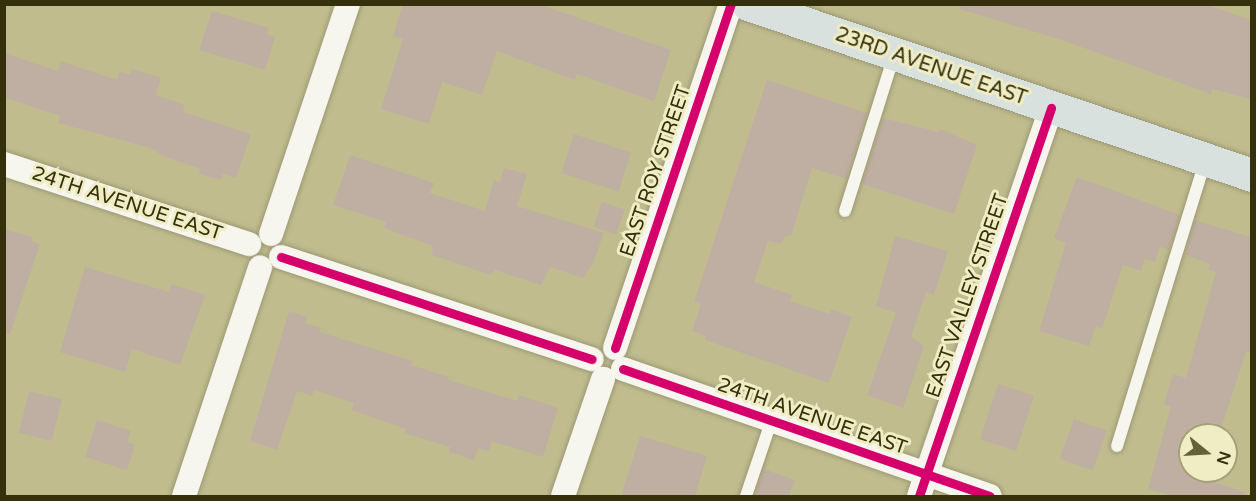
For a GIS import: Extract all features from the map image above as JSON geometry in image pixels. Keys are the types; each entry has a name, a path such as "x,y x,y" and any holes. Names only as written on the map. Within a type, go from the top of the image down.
{"main road":[{"name":"23RD AVENUE EAST","path":"748,4 1251,175"}],"street":[{"path":"271,234 348,4"},
{"name":"EAST ROY STREET","path":"563,496 730,4"},
{"name":"EAST VALLEY STREET","path":"922,486 1051,108"},
{"name":"24TH AVENUE EAST","path":"4,164 249,244"},
{"path":"184,496 271,262 282,243 271,234 258,234 249,244 249,257 271,262"},
{"name":"24TH AVENUE EAST","path":"271,262 609,364 771,422 922,486 990,496"}],"lane":[{"path":"845,211 894,54"},
{"path":"1117,446 1206,159"},
{"path":"746,496 771,422"}],"building":[{"path":"403,4 538,4 671,50 654,101 577,74 575,80 497,51 482,95 442,82 429,124 381,109 403,39 393,36"},
{"path":"961,4 1205,4 1251,20 1251,99 1212,89 1211,94 1065,41 960,9"},
{"path":"212,11 269,28 267,34 275,37 265,70 199,50"},
{"path":"4,53 58,71 61,61 117,80 120,71 130,75 132,69 161,78 156,95 185,105 183,112 251,134 236,178 223,174 221,180 199,174 201,169 163,156 151,148 58,123 60,116 4,97"},
{"path":"767,80 867,113 846,179 812,168 791,236 786,235 780,244 768,241 754,282 792,295 790,301 829,314 831,309 852,317 829,383 705,340 706,336 692,331 701,304 694,302"},
{"path":"883,118 939,132 940,129 977,145 954,214 862,184"},
{"path":"574,134 631,153 618,192 561,173"},
{"path":"350,155 434,183 430,193 485,211 494,180 500,182 504,168 527,174 517,206 604,233 593,263 583,278 550,267 541,285 495,270 491,275 432,255 433,246 384,228 386,222 333,205"},
{"path":"1077,177 1180,215 1169,250 1160,247 1155,262 1145,259 1141,271 1123,265 1102,329 1096,326 1089,346 1039,331 1066,243 1054,238"},
{"path":"602,202 625,210 616,234 594,227"},
{"path":"1195,220 1251,237 1251,353 1246,352 1223,423 1178,423 1178,483 1218,483 1245,492 1244,496 1172,496 1148,489 1171,406 1164,404 1173,374 1186,378 1216,272 1208,270 1210,264 1185,255"},
{"path":"4,229 33,237 32,241 40,244 10,334 4,334"},
{"path":"895,236 948,251 934,295 926,292 911,337 924,346 903,408 867,395 896,313 876,306"},
{"path":"85,267 169,292 172,284 205,295 180,365 132,349 125,372 60,352"},
{"path":"289,311 307,317 306,323 321,328 320,332 413,361 411,365 449,377 448,380 517,401 519,395 558,408 543,457 492,441 489,451 478,448 474,460 449,452 450,447 404,433 406,429 352,410 354,403 314,390 312,396 297,391 277,450 250,441"},
{"path":"998,384 1034,396 1016,451 980,439"},
{"path":"29,391 62,399 52,441 19,433"},
{"path":"1074,419 1107,431 1093,470 1060,458"},
{"path":"97,420 131,431 127,442 135,445 127,470 85,457"},
{"path":"640,436 707,456 695,496 621,496"},
{"path":"764,469 795,480 789,496 755,496"}],"cycle path":[{"path":"615,348 731,4"},
{"path":"919,496 1051,108"},
{"path":"281,257 592,359"},
{"path":"623,369 990,496"}]}
